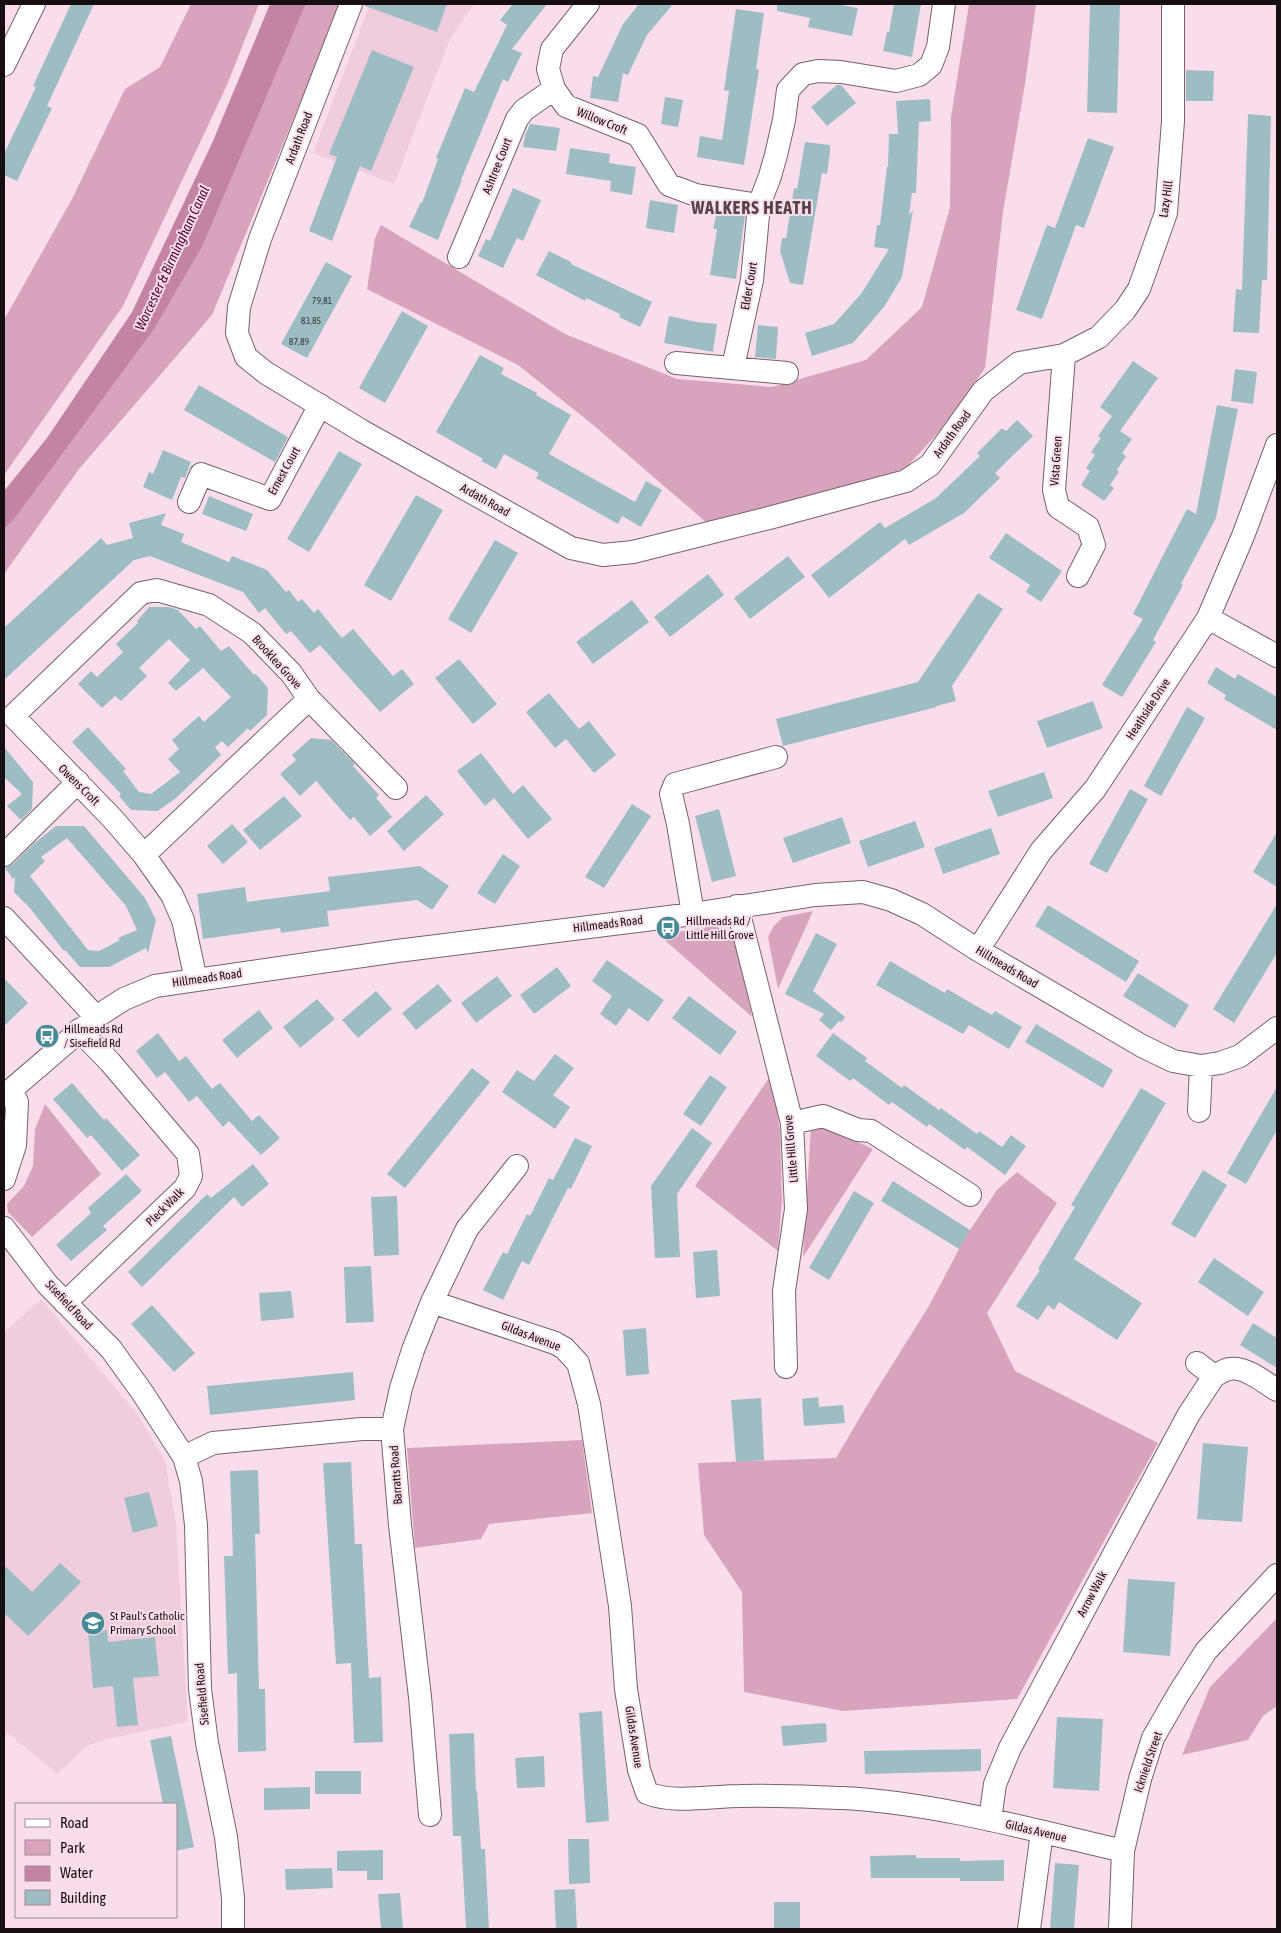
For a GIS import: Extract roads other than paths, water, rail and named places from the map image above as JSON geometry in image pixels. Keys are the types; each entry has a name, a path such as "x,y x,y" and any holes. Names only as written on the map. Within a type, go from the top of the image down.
{"street":[{"path":"4,66 34,4"},
{"name":"Ardath Road","path":"352,4 260,239 239,307 237,333 246,357 266,373 362,431 571,548 603,555 633,552 682,541 906,481 930,464 983,391 1019,363 1064,355"},
{"name":"Willow Croft","path":"588,4 552,49 548,69 554,89 566,106 638,135 669,185 696,195 759,205"},
{"name":"Elder Court","path":"733,367 752,280 759,205 776,155 784,120 788,90 803,74 818,71 841,72 896,81 919,75 931,65 938,47 944,4"},
{"name":"Lazy Hill","path":"1064,355 1099,337 1125,310 1139,288 1166,213 1173,121 1173,4"},
{"name":"Ashtree Court","path":"459,257 517,119 524,110 554,89"},
{"name":"Vista Green","path":"1064,355 1054,490 1058,507 1088,527 1094,545 1078,576"},
{"path":"676,363 787,373"},
{"name":"Ernest Court","path":"189,502 201,474 270,499 320,405"},
{"name":"Heathside Drive","path":"978,950 1041,851 1095,789 1208,618 1243,536 1277,445"},
{"name":"Brooklea Grove","path":"13,716 141,593 157,590 209,605 252,633 291,673 309,699 144,855"},
{"path":"1208,618 1277,656"},
{"path":"309,699 396,788"},
{"name":"Owens Croft","path":"13,716 49,755 78,782 144,855 172,894 183,920 196,980"},
{"path":"693,914 671,794 675,784 776,756"},
{"path":"4,855 78,782"},
{"name":"Hillmeads Road","path":"4,1179 15,1145 18,1102 7,1093 87,1024 124,999 155,986 416,948 693,914 815,895 862,892 890,900 922,914 978,950 1142,1046 1172,1060 1201,1066 1240,1056 1277,1028"},
{"name":"Little Hill Grove","path":"737,906 792,1123 796,1209 784,1291 786,1366"},
{"name":"Pleck Walk","path":"4,918 87,1024 110,1062 188,1154 190,1176 185,1188 65,1303"},
{"path":"1199,1111 1201,1066"},
{"path":"792,1123 823,1116 858,1130 871,1131 970,1196"},
{"name":"Barratts Road","path":"430,1814 420,1697 400,1524 392,1429 401,1388 413,1350 432,1302 467,1229 517,1166"},
{"name":"Sisefield Road","path":"4,1228 48,1284 111,1349 142,1392 184,1457 191,1481 196,1525 200,1689 226,1837 233,1898 233,1929"},
{"name":"Gildas Avenue","path":"432,1302 555,1343 564,1348 578,1363 589,1404 602,1479 620,1606 626,1689 639,1770 647,1793 667,1798 744,1796 845,1798 906,1805 990,1820 1123,1851"},
{"name":"Arrow Walk","path":"990,1820 995,1784 1010,1748 1189,1414 1205,1369 1237,1369 1249,1373 1277,1390"},
{"path":"184,1457 213,1443 362,1429 392,1429"},
{"name":"Icknield Street","path":"1120,1929 1123,1851 1140,1779 1153,1738 1206,1652 1277,1575"},
{"path":"1029,1929 1042,1832"}],"water":[{"name":"Worcester & Birmingham Canal","path":"270,4 306,4 203,245 154,329 15,518 4,529 4,491 47,438 132,312 213,141"}],"place":[{"name":"Hillmeads Rd / Little Hill Grove","path":"668,928"},
{"name":"Hillmeads Rd / Sisefield Rd","path":"47,1036"},
{"name":"St Paul's Catholic Primary School","path":"93,1623"}],"district":[{"name":"WALKERS HEATH","path":"752,208"}]}
